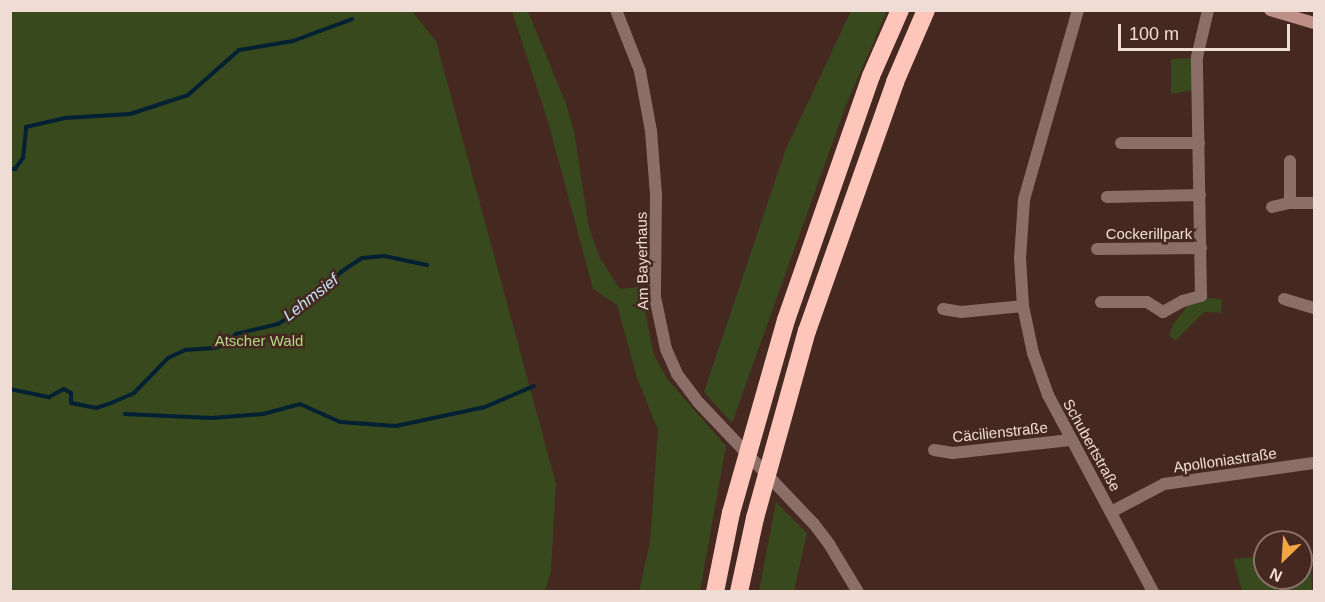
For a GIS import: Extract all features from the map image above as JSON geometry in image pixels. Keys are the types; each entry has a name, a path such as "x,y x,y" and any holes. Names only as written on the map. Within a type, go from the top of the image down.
{"highway":[{"path":"715,591 731,513 786,320 871,76 900,10"},
{"path":"739,591 755,518 807,332 895,82 926,10"}],"main road":[{"path":"1270,10 1314,23"}],"street":[{"name":"Am Bayerhaus","path":"616,10 640,71 651,131 656,194 654,297 666,349 677,374 699,403 814,524 858,591"},
{"name":"Schubertstraße","path":"1078,10 1024,200 1020,258 1023,306 1036,364 1048,395 1070,440 1153,591"},
{"name":"Cockerillpark","path":"1101,302 1147,302 1163,312 1183,301 1201,296 1197,57 1208,10"},
{"path":"1121,143 1199,143"},
{"path":"1290,161 1290,202"},
{"path":"1107,197 1200,195"},
{"path":"1272,207 1290,202 1314,203"},
{"name":"Cockerillpark","path":"1096,249 1201,248"},
{"path":"1284,299 1314,308"},
{"path":"943,309 961,312 1023,306"},
{"name":"Cäcilienstraße","path":"934,450 953,453 1070,440"},
{"name":"Apolloniastraße","path":"1111,512 1164,484 1314,463"}],"green space":[{"name":"Atscher Wald","path":"10,11 412,11 436,41 556,484 551,571 545,591 11,591"},
{"path":"512,11 528,11 566,104 574,131 589,228 600,258 620,289 640,287 654,355 668,380 726,446 700,591 639,591 650,542 658,430 637,378 617,305 593,289 549,125"},
{"path":"851,11 887,11 846,105 732,423 704,392 785,151"},
{"path":"1193,58 1194,90 1171,94 1171,59"},
{"path":"1206,298 1222,299 1221,313 1204,312 1175,341 1169,336 1173,324 1189,304"},
{"path":"776,502 807,533 794,591 759,591"},
{"path":"1253,557 1253,590 1312,591 1242,591 1233,559"}],"waterway":[{"name":"Lehmsief","path":"10,169 15,169 23,158 26,127 65,118 130,114 188,95 239,50 293,41 352,19"},
{"name":"Lehmsief","path":"10,389 49,397 64,389 71,393 71,403 96,408 134,393 168,358 185,350 216,348 225,344 236,334 278,324 302,309 341,272 362,258 384,256 427,265"},
{"path":"125,414 211,418 263,414 300,404 340,422 396,426 485,407 534,386"}]}
